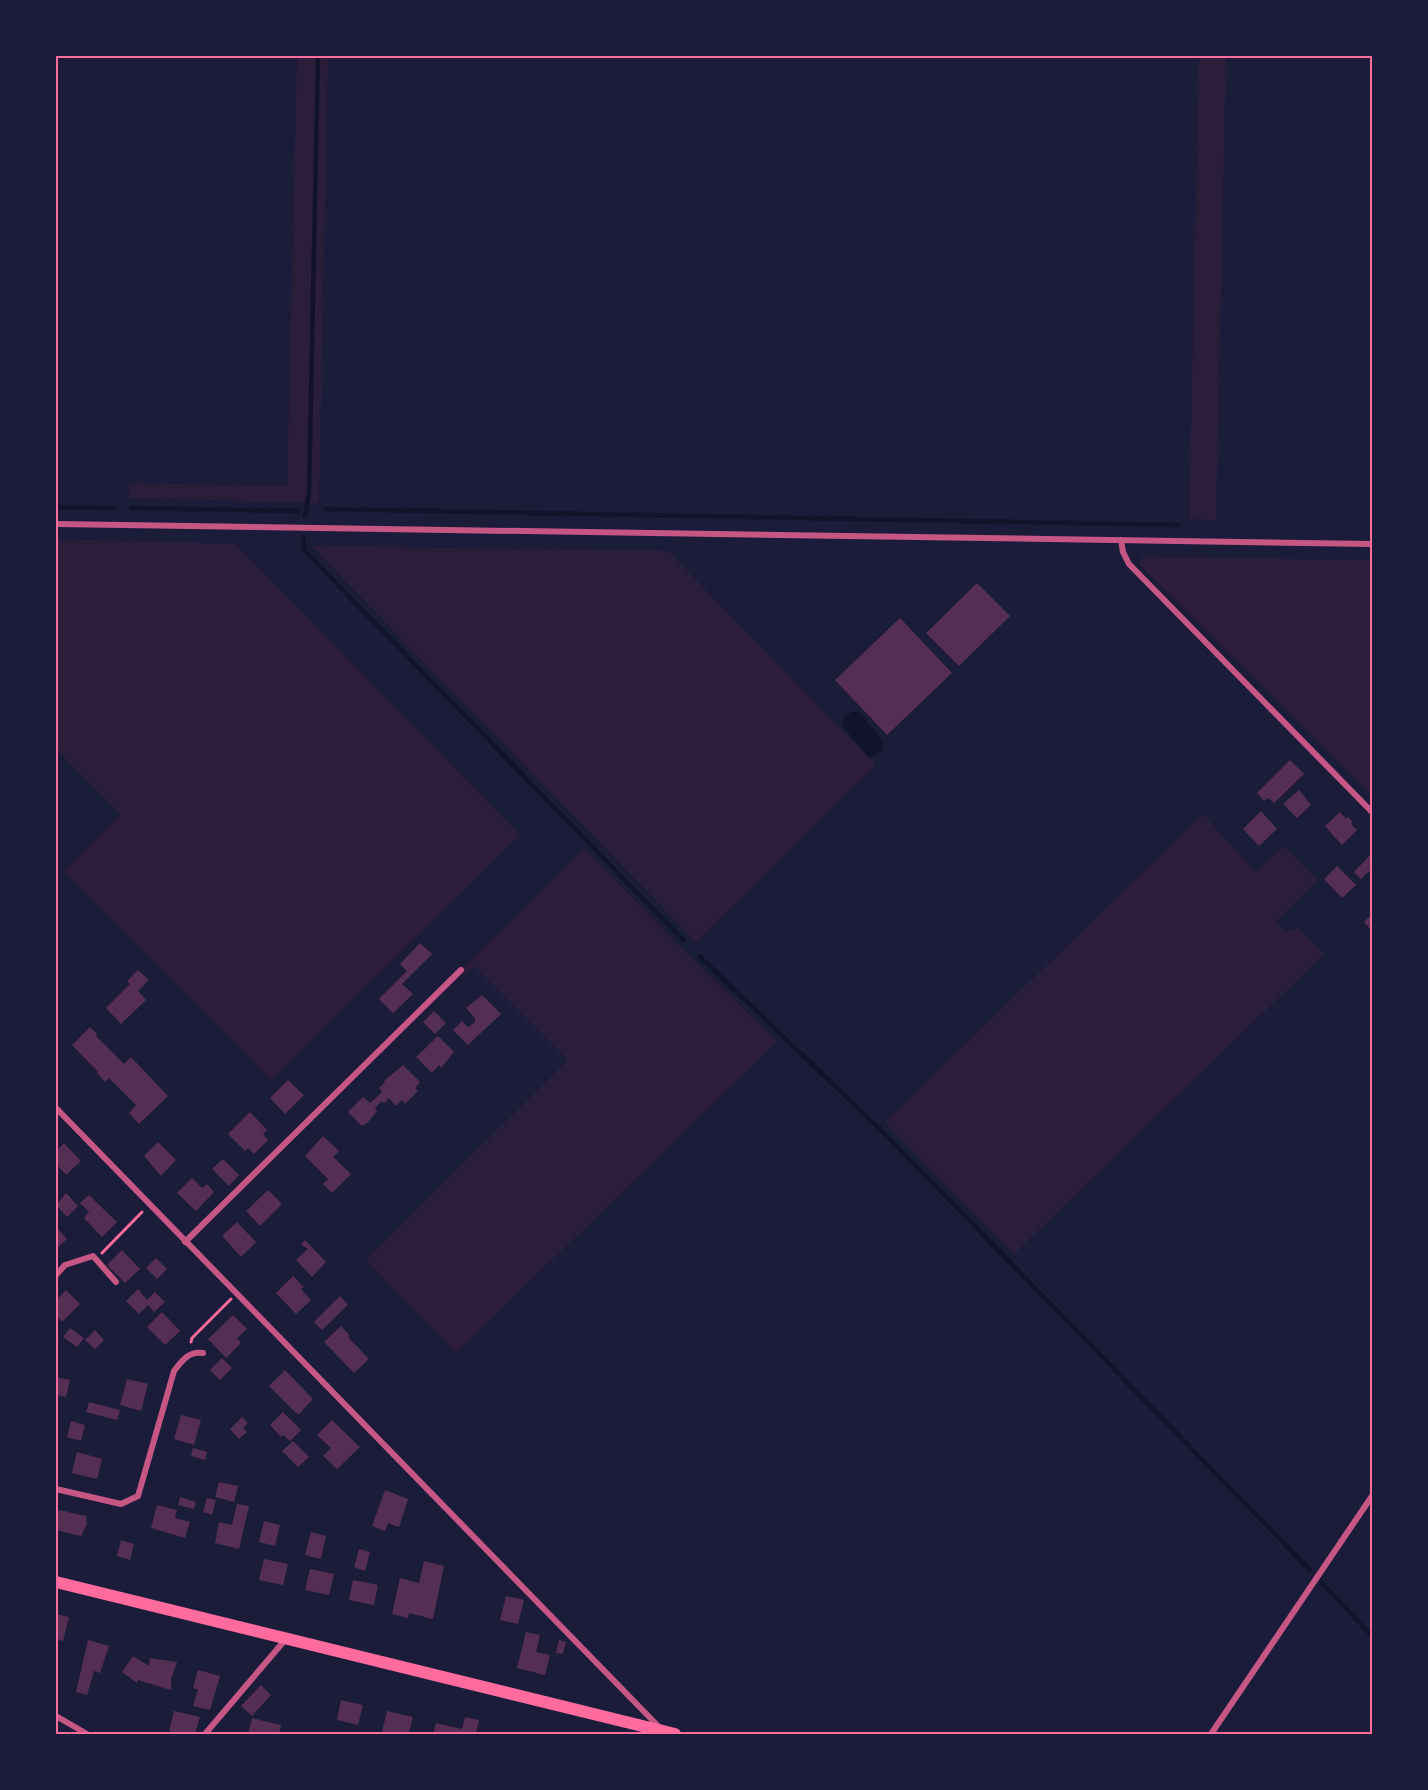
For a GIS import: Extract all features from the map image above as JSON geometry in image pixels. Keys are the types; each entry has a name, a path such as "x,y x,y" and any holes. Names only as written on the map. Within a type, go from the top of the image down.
{"main road":[{"path":"56,1582 669,1734"}],"street":[{"path":"56,524 1372,544"},
{"path":"1121,540 1123,552 1129,564 1372,812"},
{"path":"185,1242 461,970"},
{"path":"56,1108 669,1734"},
{"path":"56,1275 65,1265 93,1256 116,1282"},
{"path":"56,1489 121,1504 138,1496 174,1371 190,1354 203,1353"},
{"path":"1211,1734 1372,1496"},
{"path":"205,1734 285,1640"},
{"path":"56,1716 87,1734"}],"path":[{"path":"93,1256 101,1254 149,1204"},
{"path":"190,1354 192,1338 236,1294"}],"shaded area":[{"path":"297,56 328,56 319,503 129,498 129,483 287,486"},
{"path":"1199,56 1226,56 1216,520 1189,519"},
{"path":"56,539 236,544 520,835 271,1080 64,871 121,814 56,749"},
{"path":"311,546 668,551 876,765 696,942"},
{"path":"1142,557 1372,560 1372,796 1139,564"},
{"path":"854,711 860,713 883,741 882,750 875,756 869,757 842,726 845,716"},
{"path":"1203,814 1256,872 1284,846 1317,880 1276,921 1285,932 1298,927 1324,954 1014,1254 885,1122"},
{"path":"584,848 777,1042 456,1353 366,1260 568,1060 474,966 465,974 461,970"}],"building":[{"path":"977,583 1010,616 959,666 926,633"},
{"path":"900,618 952,673 887,735 835,680"},
{"path":"1290,760 1304,774 1274,803 1269,798 1264,801 1257,793"},
{"path":"1299,790 1311,805 1297,818 1283,804"},
{"path":"1261,811 1277,829 1259,846 1243,829"},
{"path":"1340,812 1346,819 1348,817 1353,822 1351,824 1357,830 1342,845 1325,826"},
{"path":"1372,853 1372,874 1369,871 1361,879 1354,872"},
{"path":"1337,866 1356,885 1342,898 1324,879"},
{"path":"1372,914 1372,931 1364,922"},
{"path":"420,943 432,954 402,984 413,994 393,1013 379,999 407,971 400,964"},
{"path":"138,970 149,980 138,991 146,1000 121,1024 106,1008 130,984 127,981"},
{"path":"482,995 501,1014 468,1045 453,1030 462,1021 468,1027 475,1022 475,1018 466,1008"},
{"path":"434,1011 446,1023 435,1034 423,1022"},
{"path":"90,1027 124,1064 131,1057 168,1096 139,1124 129,1113 136,1105 109,1078 105,1082 72,1045"},
{"path":"438,1036 454,1052 441,1068 439,1065 432,1073 416,1057"},
{"path":"403,1065 420,1082 415,1088 418,1091 405,1104 402,1100 396,1106 389,1098 384,1103 382,1101 375,1108 377,1111 362,1126 348,1112 363,1097 370,1103 382,1092 379,1088 384,1081"},
{"path":"288,1080 304,1095 285,1114 270,1098"},
{"path":"250,1112 267,1130 263,1134 268,1140 254,1154 248,1148 245,1151 228,1134"},
{"path":"323,1136 339,1151 333,1157 351,1174 332,1193 323,1184 328,1179 305,1156"},
{"path":"158,1142 176,1160 161,1176 144,1156"},
{"path":"64,1143 81,1161 66,1175 56,1164 56,1148 57,1150"},
{"path":"223,1159 239,1175 229,1186 212,1169"},
{"path":"192,1178 202,1188 207,1184 214,1192 196,1211 177,1193"},
{"path":"268,1190 282,1204 260,1226 246,1211"},
{"path":"66,1193 78,1206 67,1217 56,1205"},
{"path":"89,1195 117,1222 102,1237 84,1218 89,1212 80,1203"},
{"path":"237,1222 256,1242 241,1257 222,1236"},
{"path":"56,1227 67,1239 56,1249"},
{"path":"305,1240 326,1262 312,1277 296,1260 308,1249 301,1244"},
{"path":"122,1250 140,1269 125,1283 107,1265"},
{"path":"156,1258 167,1269 157,1279 146,1268"},
{"path":"293,1276 304,1287 301,1289 311,1300 296,1314 276,1293"},
{"path":"138,1289 147,1300 155,1292 165,1302 154,1312 148,1305 139,1314 126,1301"},
{"path":"66,1290 80,1304 62,1322 56,1315 56,1300"},
{"path":"340,1296 348,1305 322,1330 314,1322"},
{"path":"162,1312 180,1331 165,1345 147,1327"},
{"path":"233,1315 247,1329 237,1338 241,1343 226,1358 208,1339"},
{"path":"341,1326 369,1359 354,1373 324,1342"},
{"path":"70,1328 84,1338 77,1347 63,1337"},
{"path":"95,1330 104,1340 95,1349 85,1340"},
{"path":"222,1358 232,1368 220,1380 210,1370"},
{"path":"285,1370 313,1399 299,1414 269,1386"},
{"path":"56,1377 70,1380 66,1397 56,1395"},
{"path":"127,1379 148,1384 141,1411 120,1405"},
{"path":"89,1402 120,1410 117,1420 86,1412"},
{"path":"283,1412 301,1430 290,1441 283,1435 281,1437 270,1425"},
{"path":"181,1415 201,1420 194,1445 174,1439"},
{"path":"242,1417 248,1423 243,1428 247,1432 239,1439 230,1429"},
{"path":"332,1420 360,1447 337,1469 323,1456 331,1448 317,1435"},
{"path":"71,1421 85,1425 81,1441 67,1437"},
{"path":"293,1441 309,1457 298,1467 282,1451"},
{"path":"193,1448 207,1452 205,1460 191,1456"},
{"path":"77,1452 102,1459 97,1479 72,1473"},
{"path":"219,1482 238,1486 234,1502 215,1497"},
{"path":"385,1490 408,1499 399,1527 388,1523 385,1531 372,1526"},
{"path":"180,1497 196,1502 194,1509 178,1505"},
{"path":"207,1498 216,1500 212,1515 203,1512"},
{"path":"237,1504 249,1506 239,1549 215,1543 219,1522 232,1525"},
{"path":"157,1505 177,1510 175,1518 190,1522 185,1538 151,1528"},
{"path":"59,1510 86,1516 87,1524 81,1536 56,1530"},
{"path":"264,1521 280,1525 275,1546 259,1542"},
{"path":"311,1532 326,1536 321,1559 305,1555"},
{"path":"121,1540 134,1544 130,1560 117,1556"},
{"path":"359,1549 370,1552 365,1571 354,1567"},
{"path":"264,1559 288,1564 283,1585 259,1580"},
{"path":"424,1561 444,1566 433,1619 409,1613 408,1618 392,1614 400,1578 419,1583"},
{"path":"310,1569 334,1574 329,1595 305,1590"},
{"path":"353,1580 378,1585 374,1605 349,1600"},
{"path":"506,1596 524,1600 518,1624 500,1620"},
{"path":"56,1614 69,1617 63,1641 56,1639"},
{"path":"526,1632 540,1635 536,1652 550,1655 545,1675 517,1668"},
{"path":"88,1640 109,1646 100,1673 94,1671 87,1695 76,1692"},
{"path":"559,1640 566,1642 563,1654 556,1653"},
{"path":"133,1656 149,1666 150,1658 177,1662 171,1679 171,1690 138,1680 137,1683 122,1672"},
{"path":"198,1670 220,1676 210,1710 193,1706 198,1690 193,1688"},
{"path":"261,1685 271,1695 252,1716 241,1706"},
{"path":"341,1700 363,1705 358,1725 337,1720"},
{"path":"174,1711 200,1717 195,1734 170,1734"},
{"path":"387,1711 413,1717 409,1734 382,1732"},
{"path":"465,1717 479,1720 476,1734 433,1734 436,1723 462,1729"},
{"path":"252,1718 281,1725 279,1734 248,1734"}],"waterway":[{"path":"305,516 309,493 318,56"},
{"path":"56,507 114,508"},
{"path":"131,508 298,511"},
{"path":"326,509 1178,525"},
{"path":"303,537 305,551 683,940"},
{"path":"700,957 882,1131 1310,1570"},
{"path":"1322,1583 1372,1636"}]}
